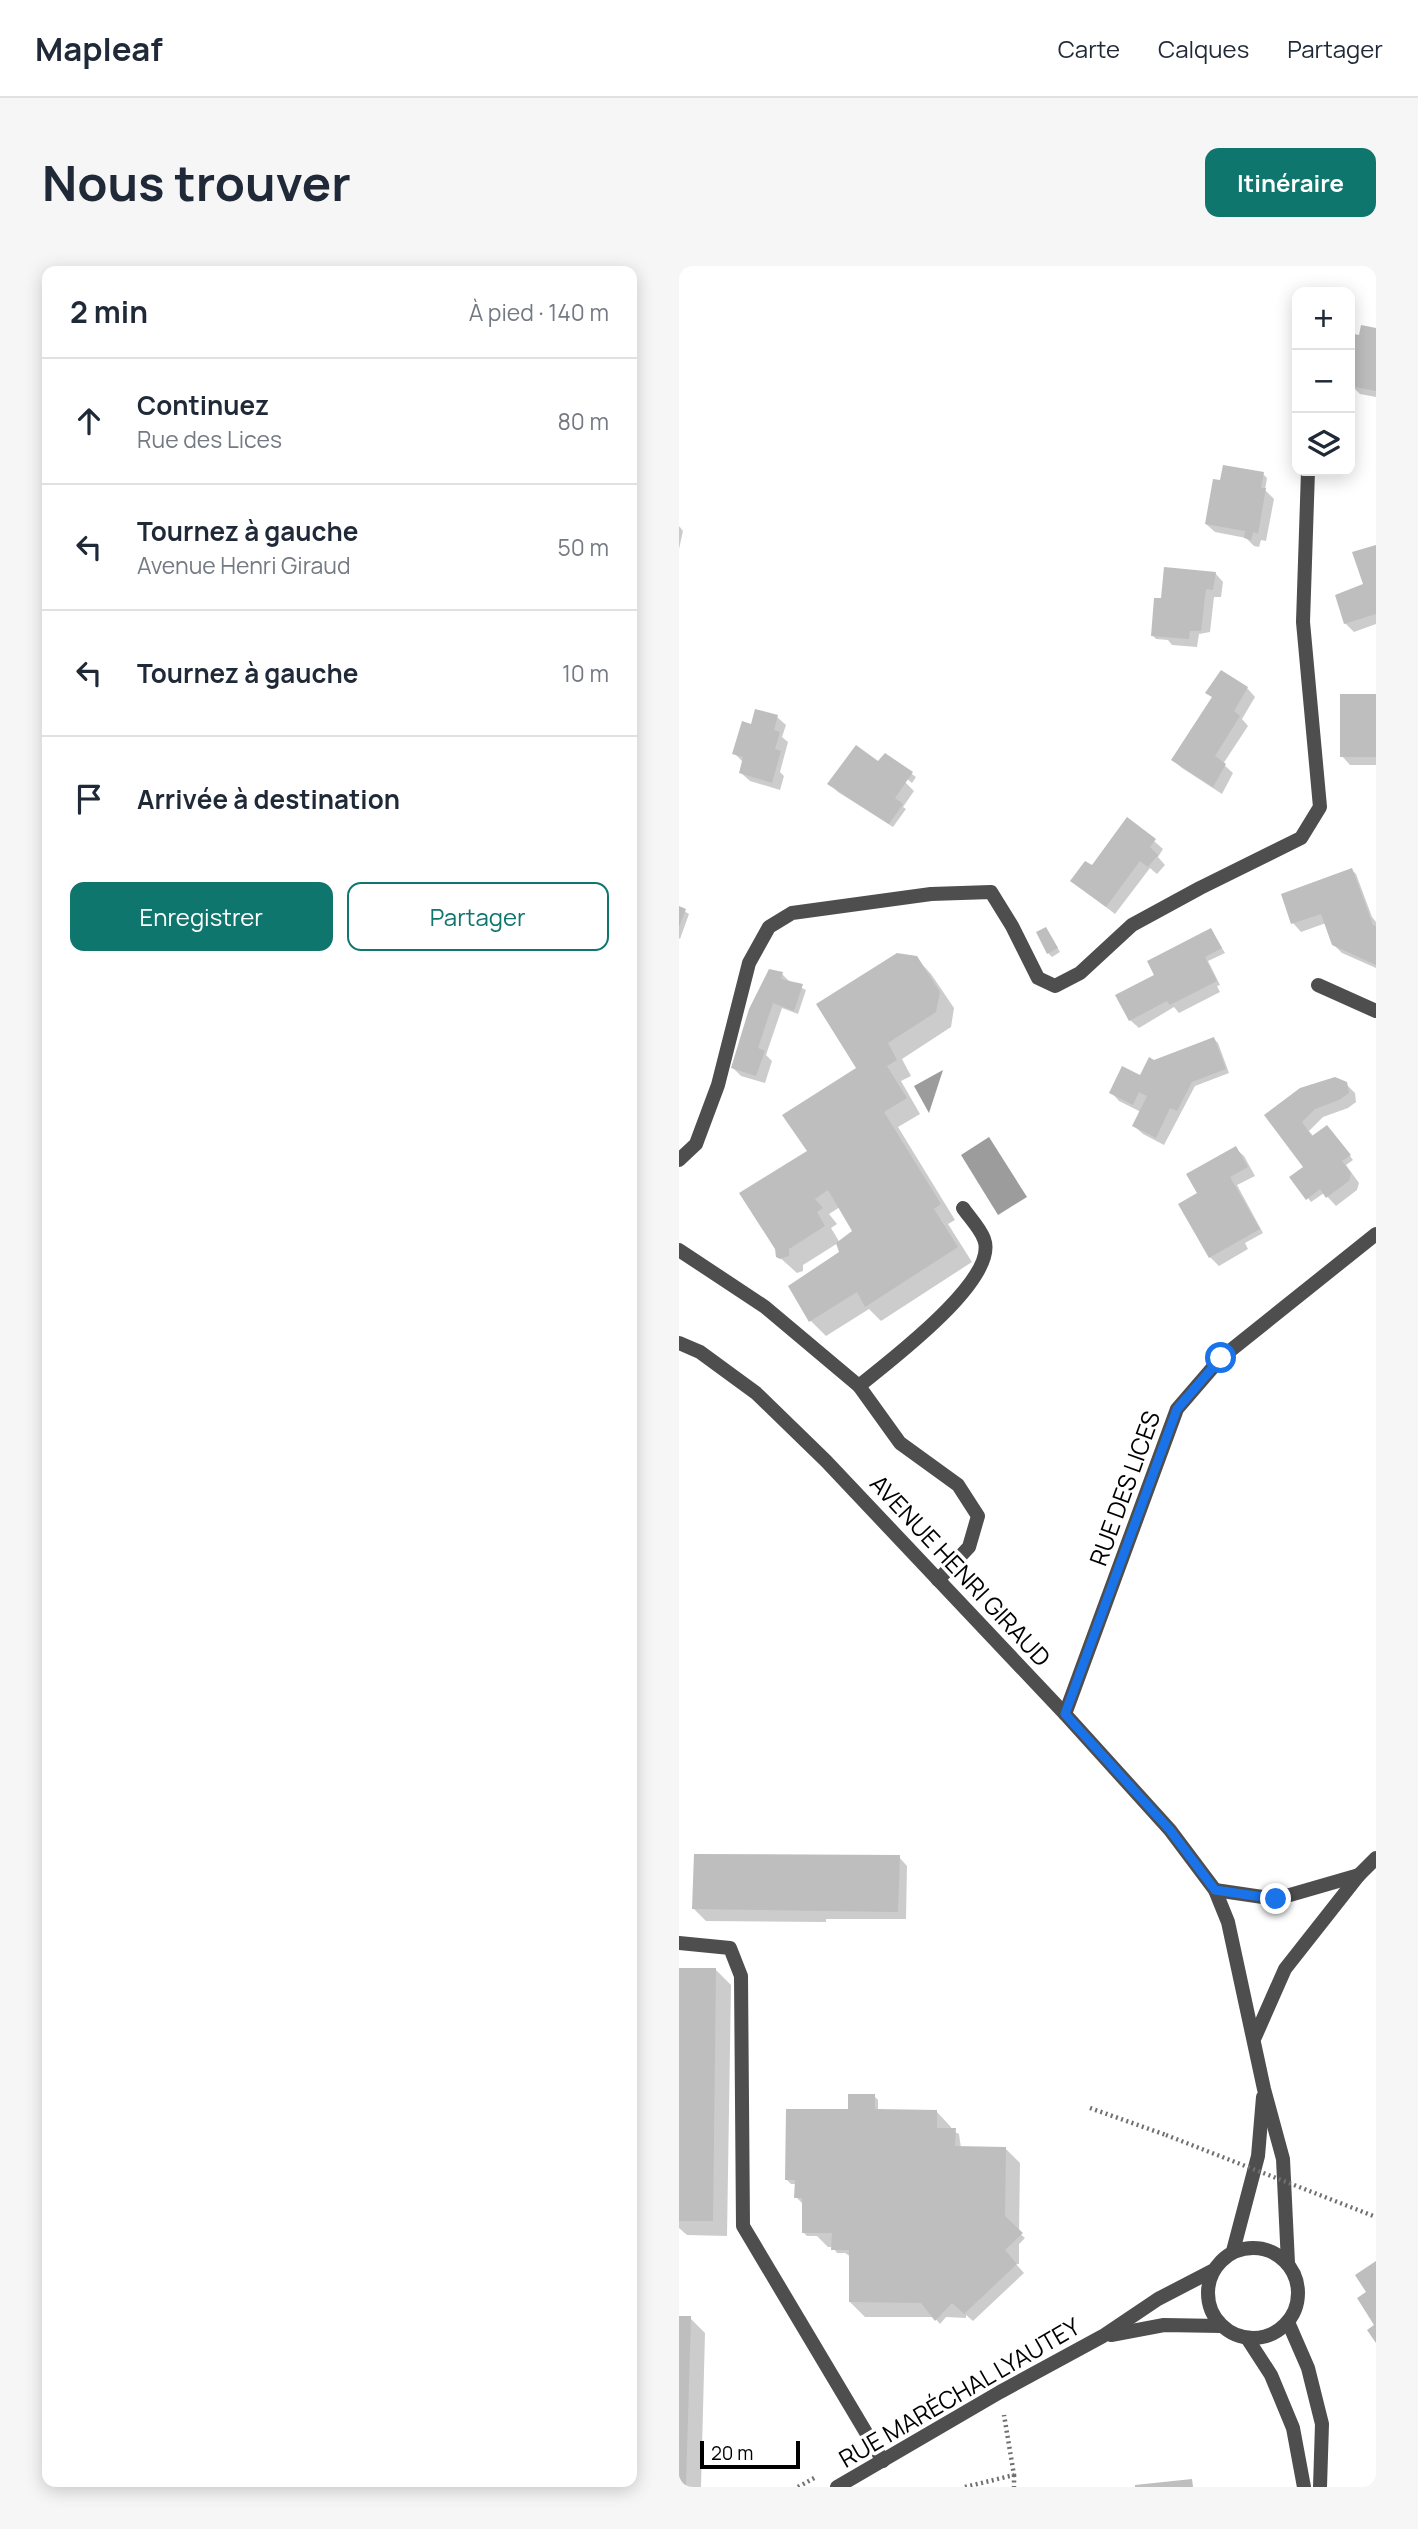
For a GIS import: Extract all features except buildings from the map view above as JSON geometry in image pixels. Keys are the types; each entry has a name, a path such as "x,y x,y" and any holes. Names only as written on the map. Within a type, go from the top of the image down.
{"street":[{"path":"679,1160 697,1143 717,1085 749,962 769,927 792,913 931,894 991,892 1012,926 1038,978 1055,986 1080,973 1132,925 1301,838 1320,807 1303,622 1308,476"},
{"path":"1318,985 1376,1011"},
{"path":"859,1386 954,1304 976,1277 985,1256 985,1240 963,1208"},
{"name":"RUE DES LICES","path":"1065,1714 1177,1409 1221,1358 1376,1234"},
{"path":"679,1250 765,1307 859,1386 900,1443 958,1485 978,1516 968,1547 938,1580"},
{"name":"AVENUE HENRI GIRAUD","path":"679,1343 701,1352 756,1393 826,1461 1065,1714 1170,1830 1215,1890 1228,1922 1255,2037 1264,2089 1283,2159 1288,2263"},
{"path":"1255,2037 1285,1969 1359,1875 1376,1858"},
{"path":"1215,1890 1276,1899 1359,1875"},
{"path":"679,1943 730,1948 741,1976 743,2226 883,2461"},
{"name":"AVENUE HENRI GIRAUD","path":"1233,2251 1258,2156 1264,2089"},
{"path":"1248,2247 1276,2253 1288,2263 1296,2277 1299,2293 1296,2308 1288,2322 1277,2332 1248,2338 1221,2326 1208,2300 1208,2286 1212,2271 1221,2260 1233,2251 1248,2247"},
{"name":"RUE MARÉCHAL LYAUTEY","path":"837,2487 1000,2392 1103,2336 1158,2299 1212,2271"},
{"path":"1288,2322 1308,2368 1322,2424 1320,2487"},
{"name":"RUE MARÉCHAL LYAUTEY","path":"1103,2336 1164,2325 1221,2326"},
{"path":"1248,2338 1271,2375 1293,2428 1304,2487"}],"path":[{"path":"1090,2108 1376,2217"},
{"path":"1000,2392 1014,2487"},
{"path":"965,2487 1014,2474"}],"shaded area":[{"path":"943,1070 929,1113 914,1086"},
{"path":"989,1137 1027,1197 998,1215 961,1155"}],"route":[{"path":"1221,1358 1177,1409 1065,1714 1170,1830 1215,1890 1276,1899"}]}
